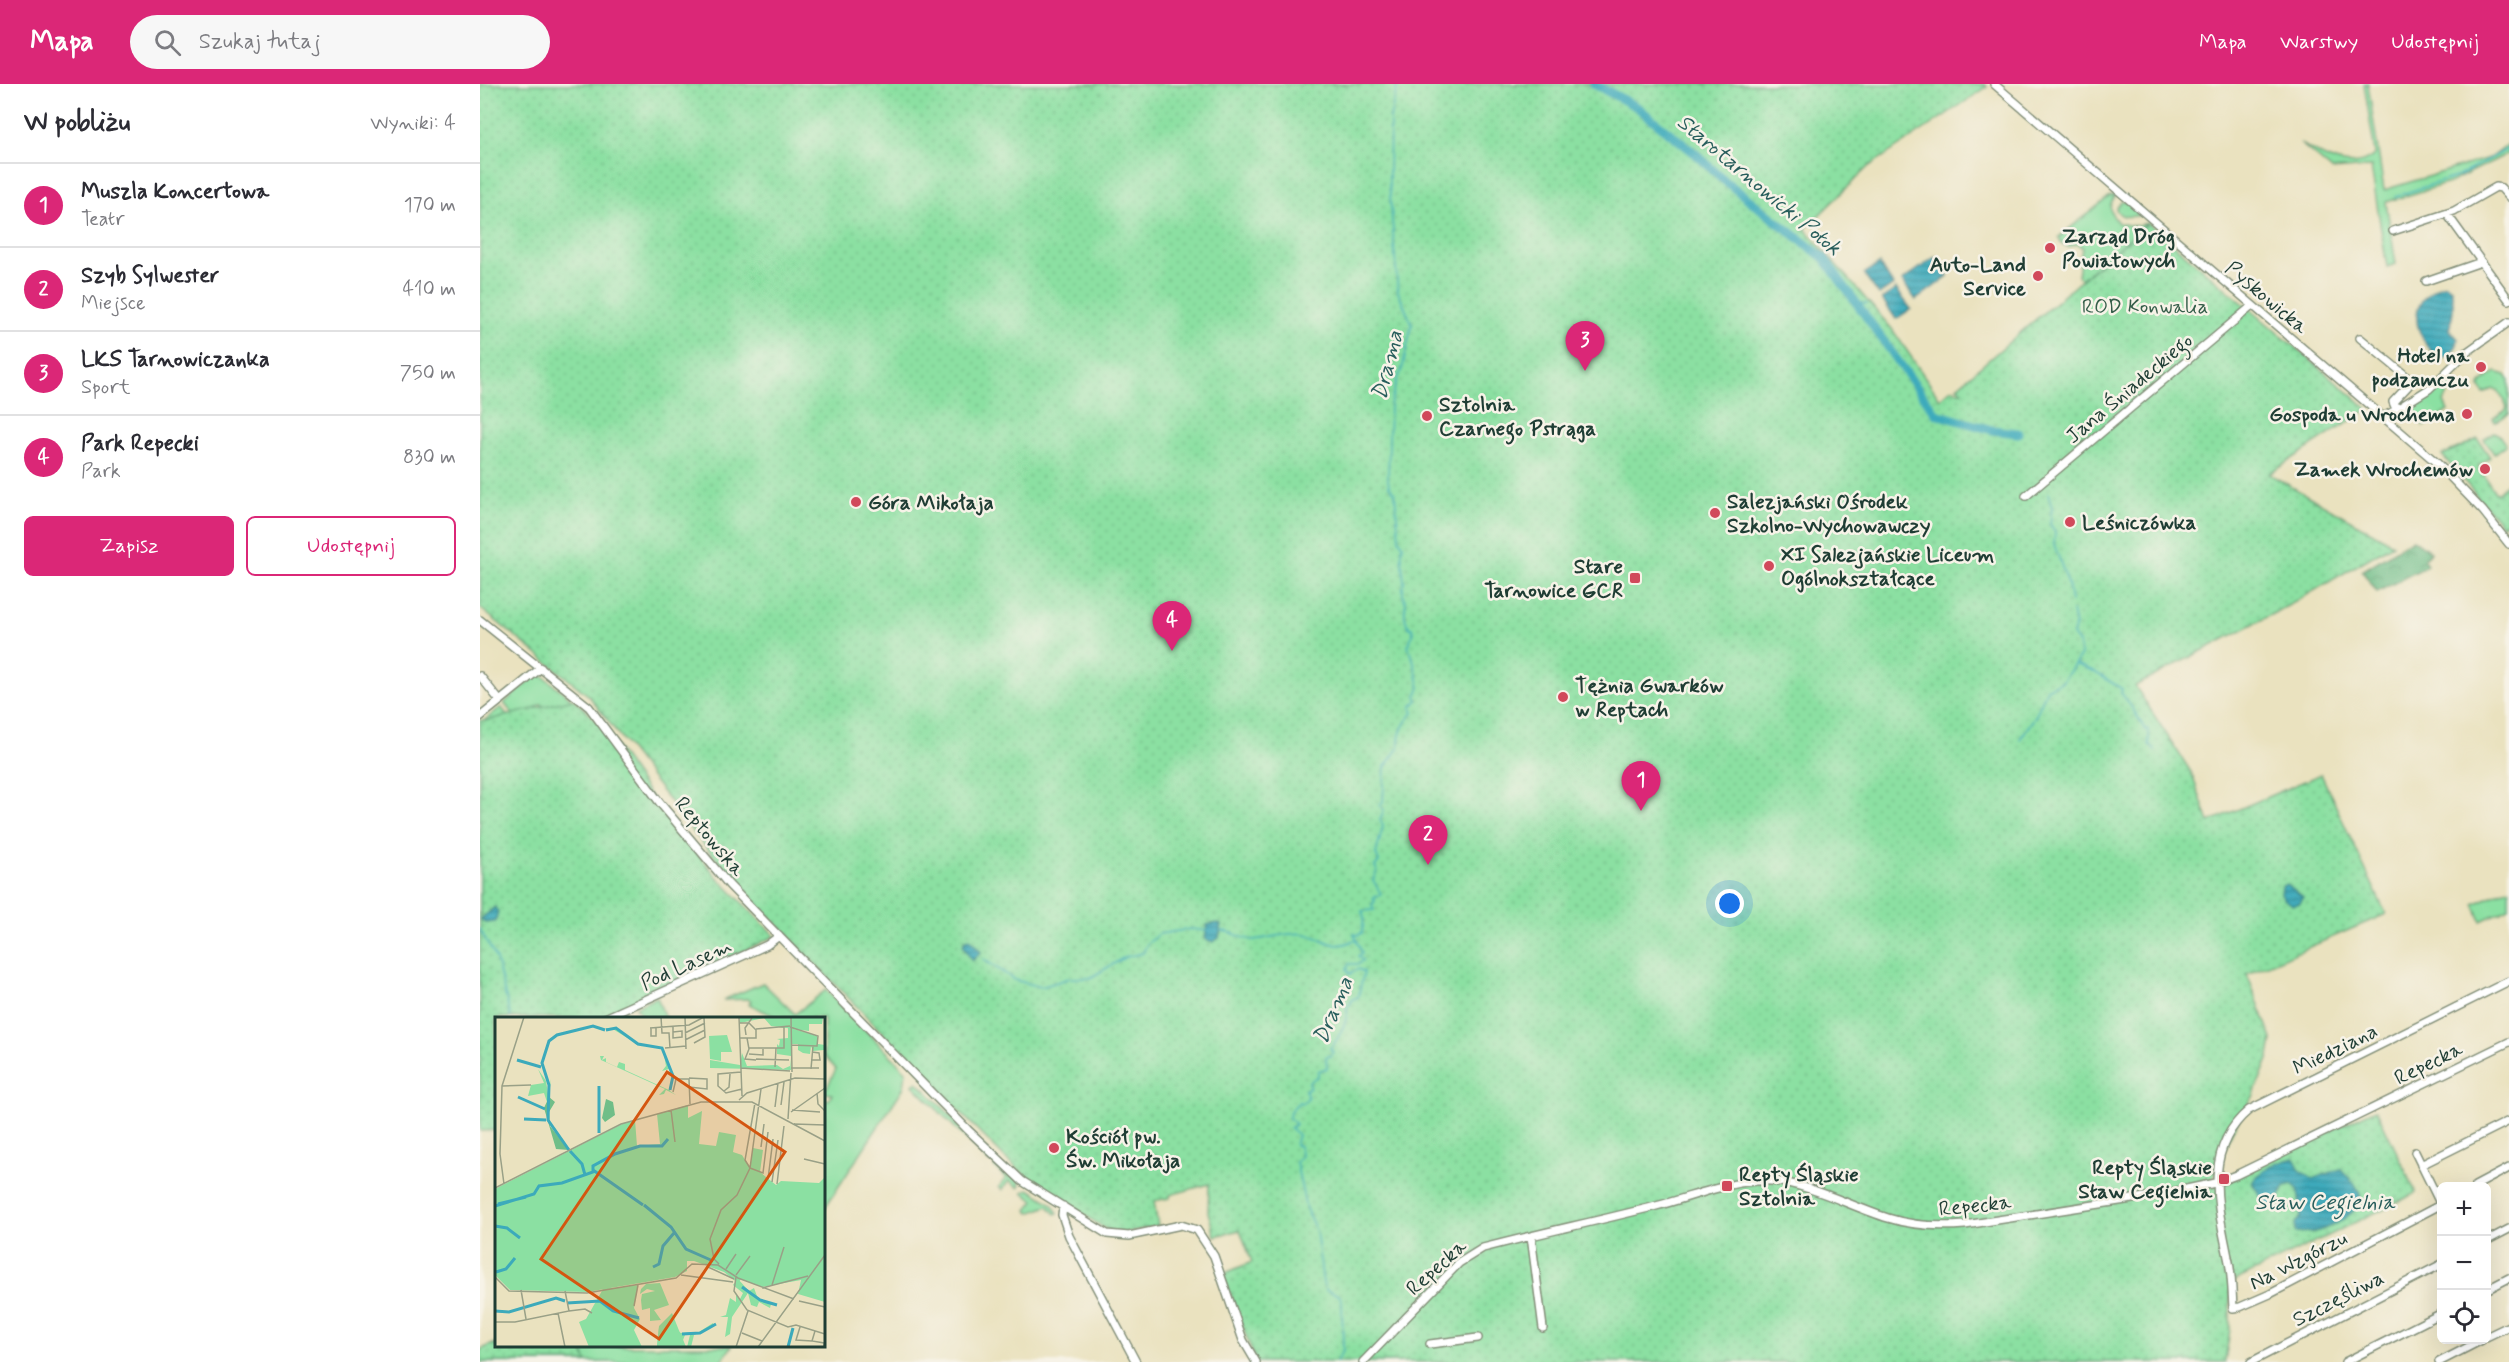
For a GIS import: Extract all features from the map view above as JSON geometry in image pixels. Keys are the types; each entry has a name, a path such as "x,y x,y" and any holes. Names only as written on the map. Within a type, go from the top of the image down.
{"street":[{"name":"Pyskowicka","path":"1994,84 2449,474 2509,544"},
{"path":"2393,231 2447,214 2496,187 2501,188 2509,197"},
{"path":"2447,214 2509,300"},
{"path":"2426,281 2481,262"},
{"name":"Jana Śniadeckiego","path":"2026,496 2252,306"},
{"path":"2384,417 2429,389 2471,348 2509,324"},
{"path":"2360,338 2405,375 2408,386 2392,402 2396,409"},
{"name":"Reptowska","path":"480,620 589,707 698,850 779,936 1016,1176 1032,1189 1063,1206 1098,1230 1115,1236 1129,1236 1181,1225 1197,1230 1214,1256 1243,1340 1256,1362"},
{"path":"480,717 541,668"},
{"path":"482,681 500,701"},
{"name":"Pod Lasem","path":"607,1017 767,945 779,936"},
{"name":"Miedziana","path":"2233,1308 2231,1273 2216,1183 2221,1150 2239,1120 2249,1110 2509,981"},
{"name":"Repecka","path":"1363,1362 1464,1259 1483,1248 1658,1206 1726,1186 1755,1181 1781,1183 1810,1190 1900,1221 1950,1227 2103,1204 2216,1183 2509,1042"},
{"path":"2421,1165 2509,1120"},
{"path":"2415,1152 2437,1197"},
{"path":"2483,1182 2509,1168"},
{"path":"1063,1206 1062,1215 1069,1236 1136,1362"},
{"name":"Na Wzgórzu","path":"2233,1308 2270,1294 2437,1207"},
{"path":"2491,1239 2509,1229"},
{"path":"1531,1236 1543,1328"},
{"name":"Szczęśliwa","path":"2251,1362 2437,1267"},
{"path":"2491,1288 2509,1278"},
{"path":"2345,1362 2437,1316"},
{"path":"2491,1335 2509,1326"},
{"path":"1430,1344 1478,1338"},
{"path":"2439,1362 2474,1344"}],"green space":[{"name":"ROD Konwalia","path":"480,84 1984,84 1987,87 1868,167 1805,229 1892,329 1940,399 1951,389 1963,392 1957,387 2148,223 2368,409 2269,474 2393,544 2295,602 2135,686 2191,772 2209,822 2321,774 2386,914 2247,974 2272,1039 2269,1057 2253,1097 2234,1127 2213,1178 2213,1187 2376,1109 2416,1193 2230,1283 2230,1329 2225,1362 1256,1362 1223,1274 1252,1262 1240,1230 1215,1236 1208,1212 1209,1184 1170,1195 1170,1198 1154,1201 1158,1226 1123,1233 1107,1230 1037,1185 1004,1157 742,889 694,833 589,696 480,608"},
{"path":"2364,84 2368,84 2384,190 2492,157 2509,144 2509,153 2449,183 2386,202 2396,264 2387,267 2371,167 2332,170 2300,143 2327,158 2347,164 2366,160 2375,154"},
{"path":"2116,195 2110,209 2118,223 2134,226 2148,223 2081,279 2078,276 2082,247 2077,244 2068,247 2061,243 2059,237 2110,196"},
{"path":"2121,202 2126,202 2141,215 2123,216 2116,209"},
{"path":"2496,372 2506,375 2509,380 2509,414 2495,422 2493,418 2505,411 2507,407 2498,390 2493,389 2484,394 2480,387 2481,383"},
{"path":"2447,379 2456,386 2450,390 2444,402 2448,411 2424,426 2411,410 2412,405"},
{"path":"2494,432 2506,445 2494,454 2484,439"},
{"path":"2478,439 2490,457 2478,466 2496,494 2509,481 2509,520 2502,525 2442,455"},
{"path":"2413,539 2431,552 2424,559 2427,566 2377,592 2362,571"},
{"path":"539,673 587,711 573,738 550,749 541,757 530,756 494,738 480,724 501,707 530,744 559,728 541,704 526,715 539,733 531,737 504,703"},
{"path":"573,699 601,725 649,794 716,876 775,936 607,1017 495,1017 495,1130 480,1131 480,720 489,720"},
{"path":"2509,888 2509,908 2481,921 2474,904"},
{"path":"763,983 795,1014 826,990 906,1071 904,1087 825,1207 825,1099 829,1100 832,1094 825,1093 825,1091 836,1069 825,1057 825,1017 776,1017 749,1004 751,1001 748,999 723,1000"},
{"path":"657,997 665,1017 643,1017 636,1007"},
{"path":"917,1082 993,1157 989,1162 913,1085"},
{"path":"997,1164 1020,1182 1019,1188 1009,1181 1002,1190 999,1187 1006,1178 994,1167"},
{"path":"1029,1189 1051,1203 1058,1213 1055,1214 1048,1206 1029,1213 1027,1210 1034,1201 1023,1192"},
{"path":"495,1343 495,1347 731,1347 721,1362 480,1362 480,1350"},
{"path":"495,1343 495,1347 581,1347 587,1362 480,1362 480,1350"}],"water":[{"path":"1935,257 1948,276 1916,300 1902,281"},
{"path":"1879,264 1893,285 1879,295 1864,274"},
{"path":"2445,284 2451,289 2453,300 2449,329 2458,339 2452,352 2440,359 2433,353 2419,330 2417,313 2425,297 2436,287"},
{"path":"1896,289 1911,309 1896,319 1882,299"},
{"path":"2287,884 2303,897 2300,903 2293,905 2284,899 2281,893 2282,886"},
{"path":"495,907 498,912 495,922 485,923 481,919"},
{"path":"1217,923 1221,925 1219,938 1213,942 1205,939 1207,925"},
{"path":"970,939 981,952 972,961 963,946 965,940"},
{"name":"Staw Cegielnia","path":"2294,1158 2300,1170 2312,1179 2341,1169 2359,1192 2360,1201 2353,1212 2324,1229 2295,1232 2295,1223 2301,1217 2298,1189 2292,1184 2285,1186 2279,1197 2278,1209 2266,1206 2252,1182 2271,1167"}],"waterway":[{"name":"Drama","path":"1398,84 1390,118 1389,183 1398,292 1412,324 1402,370 1397,379 1390,405 1388,479 1389,486 1395,493 1399,539 1403,545 1404,584"},
{"name":"Starotarnowicki Potok","path":"1594,84 1637,107 1696,154 1725,181 1824,258 1936,414 1992,430 2018,433"},
{"path":"2396,196 2459,176 2509,148"},
{"path":"1856,302 1867,304"},
{"path":"2048,493 2052,508 2050,524 2055,532 2054,544 2068,584 2071,602"},
{"name":"Drama","path":"1336,1362 1343,1351 1342,1301 1339,1295 1326,1290 1323,1283 1316,1231 1306,1209 1296,1162 1301,1156 1300,1146 1295,1145 1298,1135 1290,1128 1296,1124 1289,1118 1290,1111 1299,1102 1302,1103 1308,1098 1305,1090 1310,1087 1309,1082 1318,1076 1318,1071 1327,1068 1326,1057 1333,1052 1330,1048 1342,1029 1347,1007 1351,1000 1358,997 1364,972 1358,969 1350,974 1347,969 1349,964 1359,964 1363,960 1358,956 1362,953 1354,934 1362,933 1364,918 1362,911 1374,910 1373,898 1381,894 1373,880 1377,871 1375,866 1379,862 1376,854 1383,826 1380,820 1384,810 1379,805 1383,802 1385,767 1399,747 1404,724 1413,713 1411,707 1418,700 1416,696 1420,687 1408,646 1413,633 1406,619 1403,586"},
{"path":"2020,739 2036,715 2047,689 2063,681 2081,655 2079,643 2073,635 2075,627 2072,611"},
{"path":"2075,664 2093,671 2122,689 2121,693 2145,730 2149,729 2151,746"},
{"path":"480,929 496,959 511,1017"},
{"path":"983,959 1015,980 1041,987 1070,978 1090,978 1125,957 1143,953 1147,944 1159,934 1191,929 1208,931"},
{"path":"1221,931 1253,940 1299,933 1340,945 1354,940"}],"place":[{"name":"Zarząd Dróg Powiatowych","path":"2050,248"},
{"name":"Auto-Land Service","path":"2038,276"},
{"name":"Hotel na podzamczu","path":"2481,367"},
{"name":"LKS Tarnowiczanka","path":"1585,371"},
{"name":"Gospoda u Wrochema","path":"2467,414"},
{"name":"Sztolnia Czarnego Pstrąga","path":"1427,416"},
{"name":"Zamek Wrochemów","path":"2485,469"},
{"name":"Góra Mikołaja","path":"856,502"},
{"name":"Salezjański Ośrodek Szkolno-Wychowawczy","path":"1715,513"},
{"name":"Leśniczówka","path":"2070,522"},
{"name":"XI Salezjańskie Liceum Ogólnokształcące","path":"1769,566"},
{"name":"Stare Tarnowice GCR","path":"1635,578"},
{"name":"Park Repecki","path":"1172,651"},
{"name":"Tężnia Gwarków w Reptach","path":"1563,697"},
{"name":"Muszla Koncertowa","path":"1641,811"},
{"name":"Szyb Sylwester","path":"1428,865"},
{"name":"Kościół pw. Św. Mikołaja","path":"1054,1148"},
{"name":"Repty Śląskie Staw Cegielnia","path":"2224,1179"},
{"name":"Repty Śląskie Sztolnia","path":"1727,1186"}]}
